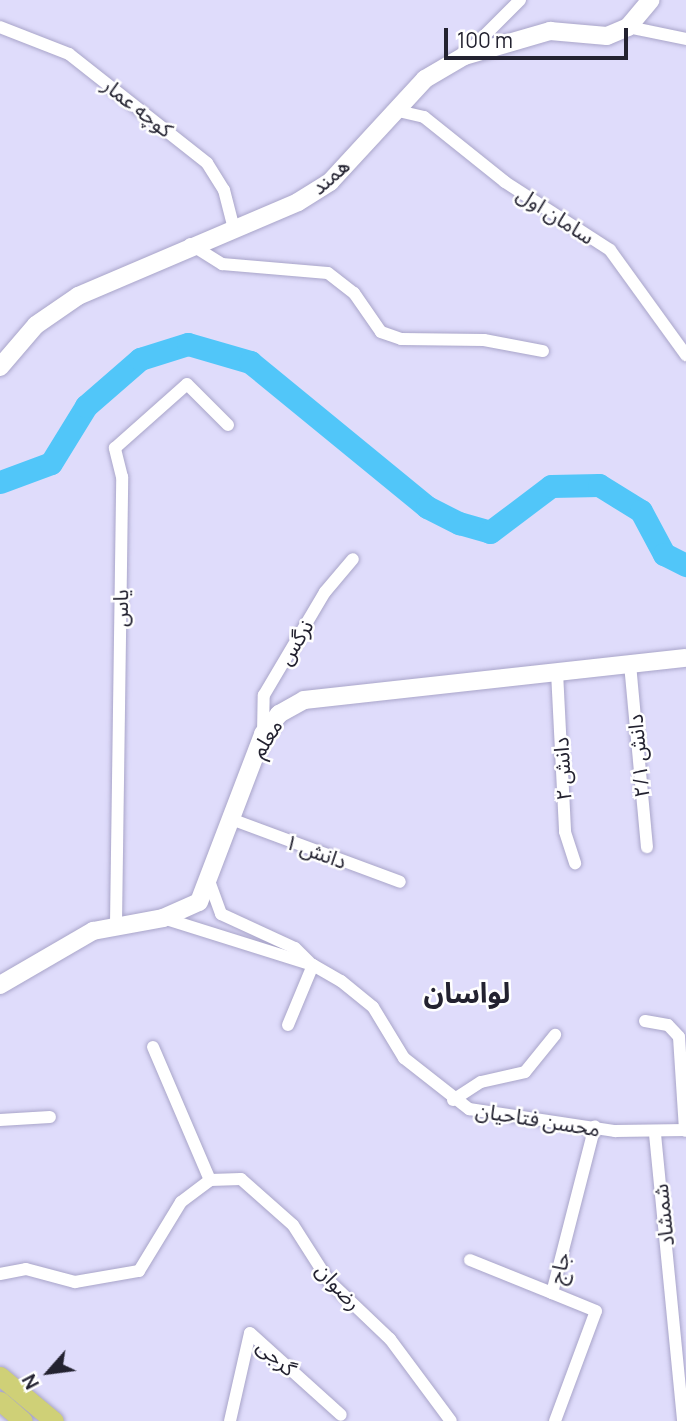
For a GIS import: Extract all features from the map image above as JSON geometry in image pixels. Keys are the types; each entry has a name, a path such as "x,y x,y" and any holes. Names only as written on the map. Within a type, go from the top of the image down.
{"main road":[{"path":"628,27 651,0"},
{"name":"همند","path":"0,367 36,325 78,296 190,244 234,229 330,182 425,79 464,56 515,37 550,31 607,36 628,27"},
{"name":"معلم","path":"0,985 116,924 163,918 191,909 208,878 263,734 279,714 339,692 557,673 686,658"},
{"path":"0,1376 54,1421"},
{"path":"0,1401 23,1421"}],"street":[{"path":"464,56 520,0"},
{"name":"کوچه عمار","path":"0,27 69,54 207,163 224,190 234,229"},
{"path":"628,27 686,39"},
{"name":"سامان اول","path":"394,110 424,117 505,182 610,250 686,355"},
{"path":"190,244 222,264 328,273 354,293 381,332 401,339 484,340 543,351"},
{"name":"یاس","path":"116,924 122,477 115,447 187,384 228,425"},
{"name":"نرگس","path":"263,734 264,695 325,592 353,559"},
{"name":"دانش ۲/۱","path":"630,664 647,847"},
{"name":"دانش ۲","path":"557,673 565,832 575,863"},
{"name":"دانش ۱","path":"231,819 400,882"},
{"path":"208,878 221,914 295,948 313,965 288,1024"},
{"name":"محسن فتاحیان","path":"163,918 313,965 373,1007 404,1058 453,1100 469,1109 655,1134 686,1130"},
{"path":"645,1021 668,1025 679,1037 686,1130"},
{"path":"453,1100 481,1082 525,1072 555,1035"},
{"path":"0,1274 26,1269 75,1282 139,1271 181,1202 210,1180 153,1047"},
{"path":"0,1120 50,1117"},
{"name":"جاج","path":"555,1421 596,1311 552,1293 595,1126"},
{"name":"شمشاد","path":"655,1134 683,1421"},
{"name":"رضوان","path":"210,1180 240,1179 293,1225 328,1280 390,1339 451,1421"},
{"path":"470,1260 552,1293"},
{"name":"گرجی","path":"231,1415 250,1333 341,1415"},
{"path":"231,1415 244,1421"}],"waterway":[{"path":"0,482 51,463 86,406 140,359 188,344 250,362 427,507 459,523 490,532 551,486 599,485 641,511 664,554 686,565"}],"district":[{"name":"لواسان","path":"467,992"}]}
